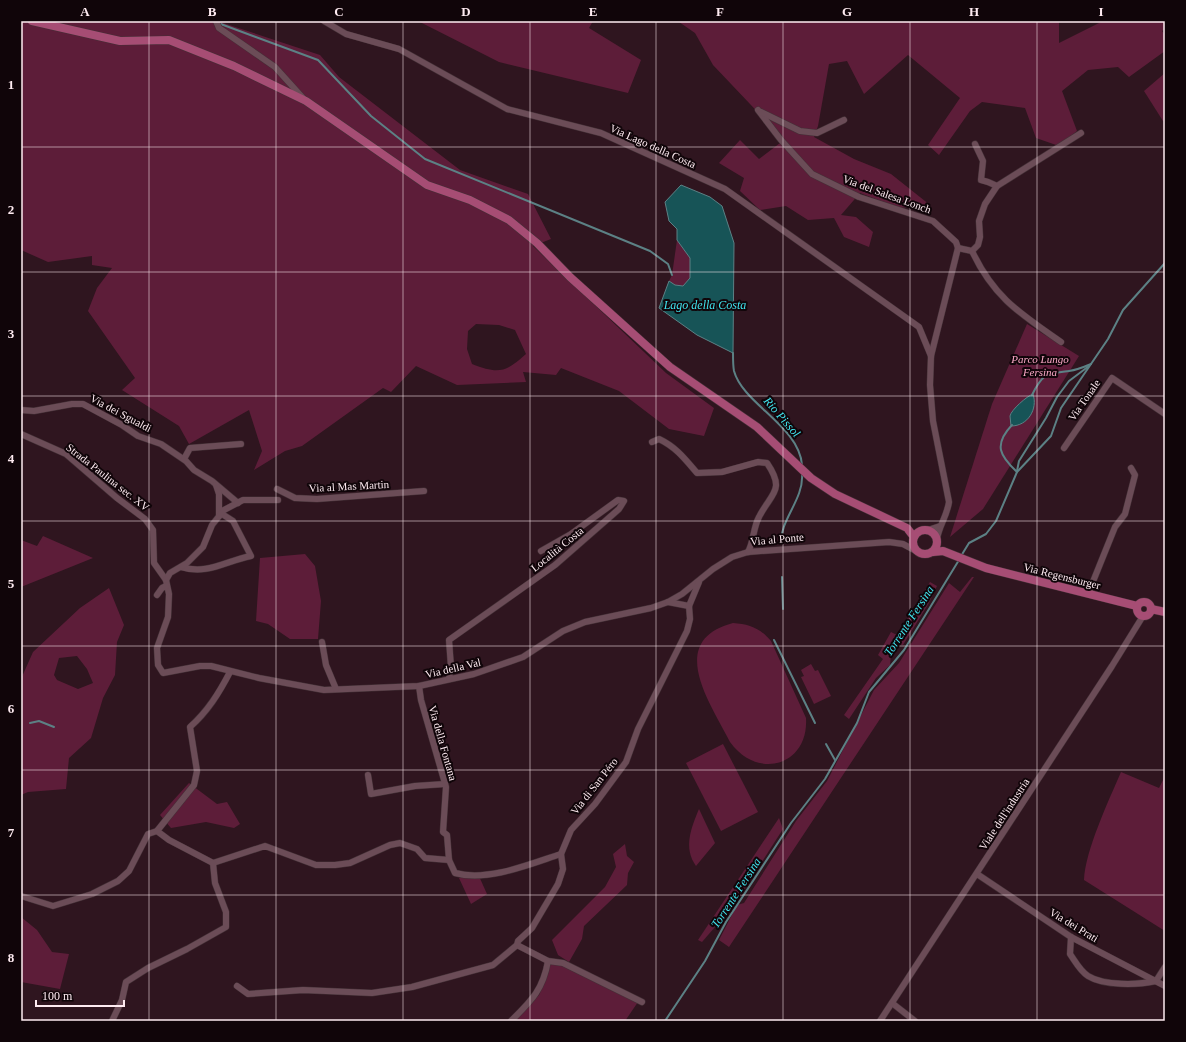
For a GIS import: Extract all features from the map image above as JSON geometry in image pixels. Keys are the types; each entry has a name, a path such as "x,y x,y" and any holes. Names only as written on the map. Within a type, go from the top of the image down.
{"main road":[{"path":"32,21 120,41 169,40 234,66 306,101 427,185 470,200 509,220 537,243 570,278 670,367 757,427 811,478 835,494 910,530 916,551 926,554 943,552 934,533 897,523"},
{"path":"913,538 925,530"},
{"path":"933,552 937,541"},
{"name":"Via Regensburger","path":"943,552 982,567 1137,606"},
{"path":"1140,602 1144,602 1148,603 1150,609 1148,614 1143,616 1138,612 1137,606 1140,602"},
{"path":"1150,609 1165,612"}],"street":[{"name":"Via Lago della Costa","path":"324,21 346,34 399,49 507,109 601,133 725,189 920,327 931,356"},
{"path":"217,24 232,38 275,67 306,101"},
{"name":"Via del Salesa Lonch","path":"844,120 817,133 800,131 758,110 780,140 812,174 859,197 933,221 956,242 958,248"},
{"path":"972,251 978,245 980,237 979,221 985,204 997,186 1081,133"},
{"path":"975,144 983,161 981,180 997,186"},
{"path":"937,541 940,526 947,515 949,502 933,421 930,385 931,356 958,248 972,251 999,295 1017,312 1061,342"},
{"name":"Via Tonale","path":"1064,448 1112,378 1165,414"},
{"name":"Via dei Sgualdi","path":"21,410 34,411 72,404 84,404 122,425 138,436 160,444 184,459 194,470 212,481 238,503"},
{"name":"Strada Paulina sec. XV","path":"21,434 66,454 117,498 145,519 153,530 154,563 166,583 169,594 168,617 157,648 158,665 163,673 200,666 210,666 230,672"},
{"path":"652,442 659,439 671,444 682,454 697,473 722,472 758,462 767,463 772,470 777,487 775,494 759,516 752,544 748,552"},
{"path":"184,459 190,448 241,444"},
{"path":"1088,594 1115,527 1125,514 1135,474 1131,468"},
{"path":"216,485 219,494 221,515"},
{"name":"Via al Mas Martin","path":"277,489 295,498 317,499 424,491"},
{"path":"181,568 203,546 212,525 224,510 249,499 278,500"},
{"name":"Località Costa","path":"449,679 451,667 449,640 555,566 619,509 624,501 618,500 571,534 541,551"},
{"path":"157,594 175,569 181,568 204,570 251,556 233,521 221,515"},
{"path":"925,530 940,526"},
{"name":"Via al Ponte","path":"903,544 913,538"},
{"name":"Via al Ponte","path":"668,602 682,594 713,569 732,557 748,552 889,542 903,544 916,551"},
{"name":"Via di San Péro","path":"561,854 571,830 595,804 626,762 638,729 687,631 690,619 690,604 699,581"},
{"path":"682,594 690,604"},
{"path":"668,602 690,604"},
{"name":"Via della Val","path":"230,672 324,690 419,686 474,674 523,657 563,632 585,622 651,608 668,602"},
{"name":"Viale dell'industria","path":"880,1021 1116,660 1143,616"},
{"path":"322,642 326,665 336,689"},
{"path":"21,896 53,906 92,894 118,881 129,871 148,834 157,830 194,785 197,771 190,727 203,716 215,699 230,672"},
{"name":"Via della Fontana","path":"419,686 421,700 445,784 443,832 449,838 449,860 455,873 463,876 508,872 561,854"},
{"path":"368,775 370,794 415,786 445,784"},
{"path":"157,830 174,843 213,864 264,846 316,865 335,865 350,863 390,845 400,843 417,848 425,858 449,860"},
{"path":"237,986 248,994 304,990 372,993 412,987 493,964 517,945 518,941 532,928 558,884 563,869 561,854"},
{"path":"112,1021 122,1000 126,982 148,968 187,949 226,927 226,912 215,883 213,864"},
{"name":"Via dei Prati","path":"976,874 1071,937 1165,986"},
{"path":"1071,937 1070,954 1087,975 1096,980 1122,984 1141,984 1156,981 1165,967"},
{"path":"517,945 548,961 563,963 642,1002"},
{"path":"510,1021 536,995 545,978 548,961"},
{"path":"892,1003 915,1021"}],"green space":[{"path":"21,21 217,21 320,55 339,77 460,170 528,194 551,239 533,246 666,373 714,408 704,436 669,429 619,391 561,368 556,375 523,372 526,382 457,385 416,366 391,392 383,388 302,446 285,451 254,470 262,451 249,410 189,444 179,426 122,390 135,378 88,311 97,288 112,268 92,265 92,256 48,262 21,250","holes":["476,324 499,325 515,330 526,354 512,365 501,370 488,369 472,364 467,349 468,331"]},
{"path":"418,21 593,21 589,28 641,60 628,93 499,62"},
{"path":"671,21 1059,21 1059,43 1103,21 1165,21 1165,29 1162,31 1165,35 1165,51 1129,77 1118,67 1088,70 1062,91 1077,131 1059,146 1036,138 1025,108 982,102 970,111 939,155 928,145 960,98 908,55 864,94 847,61 829,64 818,126 814,137 854,159 891,174 930,205 899,208 860,193 841,215 856,217 873,232 869,247 844,237 834,218 808,220 786,206 760,210 740,191 744,178 719,163 740,140 759,159 784,140 713,65 695,33 679,22"},
{"path":"1165,73 1165,120 1163,121 1144,91"},
{"path":"677,240 690,258 690,278 683,286 675,285 669,281 672,275"},
{"name":"Parco Lungo Fersina","path":"1027,324 1079,356 983,509 950,537 992,404"},
{"path":"43,536 93,558 21,587 21,540 37,546"},
{"path":"305,554 315,566 321,601 318,639 290,639 268,624 256,621 260,558"},
{"path":"972,577 974,577 729,947 719,940 737,905 744,903 796,821 827,781 874,690 899,663 949,583 960,592"},
{"path":"930,582 937,586 929,603 903,645 897,644 891,654 890,665 876,678 849,719 844,715 883,659 878,655 891,632 897,635"},
{"path":"109,588 124,625 117,642 115,675 103,698 91,738 69,758 66,789 28,792 21,795 21,679 33,652 80,608","holes":["77,656 87,669 93,683 78,689 57,680 54,675 59,658"]},
{"path":"733,623 744,624 754,628 763,633 771,641 806,718 805,734 799,747 791,757 780,762 767,764 754,761 741,754 730,742 713,710 699,675 697,659 701,644 713,632"},
{"path":"811,664 815,671 818,670 831,696 814,704 801,677 804,676 801,670"},
{"path":"723,744 758,812 721,831 686,763"},
{"path":"1121,772 1159,788 1165,776 1165,931 1084,880 1085,868 1093,840"},
{"path":"189,783 217,804 227,802 240,824 234,828 206,822 171,828 160,815"},
{"path":"699,809 715,843 696,866 692,859 689,845 693,823"},
{"path":"779,818 783,829 735,904 702,942 698,940"},
{"path":"625,844 627,856 634,862 628,873 627,885 584,926 582,939 569,962 558,955 552,940 605,887 616,867 613,854"},
{"path":"478,874 487,894 471,904 459,878"},
{"path":"21,917 37,930 52,952 69,954 60,989 21,982"},
{"path":"549,962 563,964 638,1002 625,1021 512,1021 539,995 546,978"}],"water":[{"name":"Lago della Costa","path":"681,185 710,197 722,206 734,243 733,353 697,335 659,308 669,281 675,285 683,286 690,278 690,258 677,240 677,229 669,221 665,202"},
{"path":"1033,394 1034,405 1030,416 1022,423 1011,426 1010,416 1013,410 1027,397"}],"waterway":[{"path":"218,23 318,60 371,116 425,159 650,251 668,264 672,275"},
{"name":"Torrente Fersina","path":"961,556 969,543 986,534 996,521 1017,472 1051,436 1061,408 1108,339 1123,310 1165,263"},
{"name":"Rio Pissol","path":"733,353 734,371 739,383 791,438 799,451 802,465"},
{"path":"1032,395 1039,382 1046,376 1074,370 1091,364"},
{"path":"1017,471 1019,461 1046,418 1057,397 1069,381 1089,366"},
{"path":"1012,425 1002,439 1001,450 1006,461 1017,472"},
{"name":"Rio Pissol","path":"781,543 784,526 796,501 802,483 802,474"},
{"name":"Torrente Fersina","path":"665,1021 705,961 726,922 791,823 825,779 857,723 869,692 904,650 959,560"},
{"name":"Rio Pissol","path":"782,577 783,609"},
{"name":"Rio Pissol","path":"774,640 815,723"},
{"path":"30,723 39,721 54,727"},
{"name":"Rio Pissol","path":"826,744 835,760"}]}
